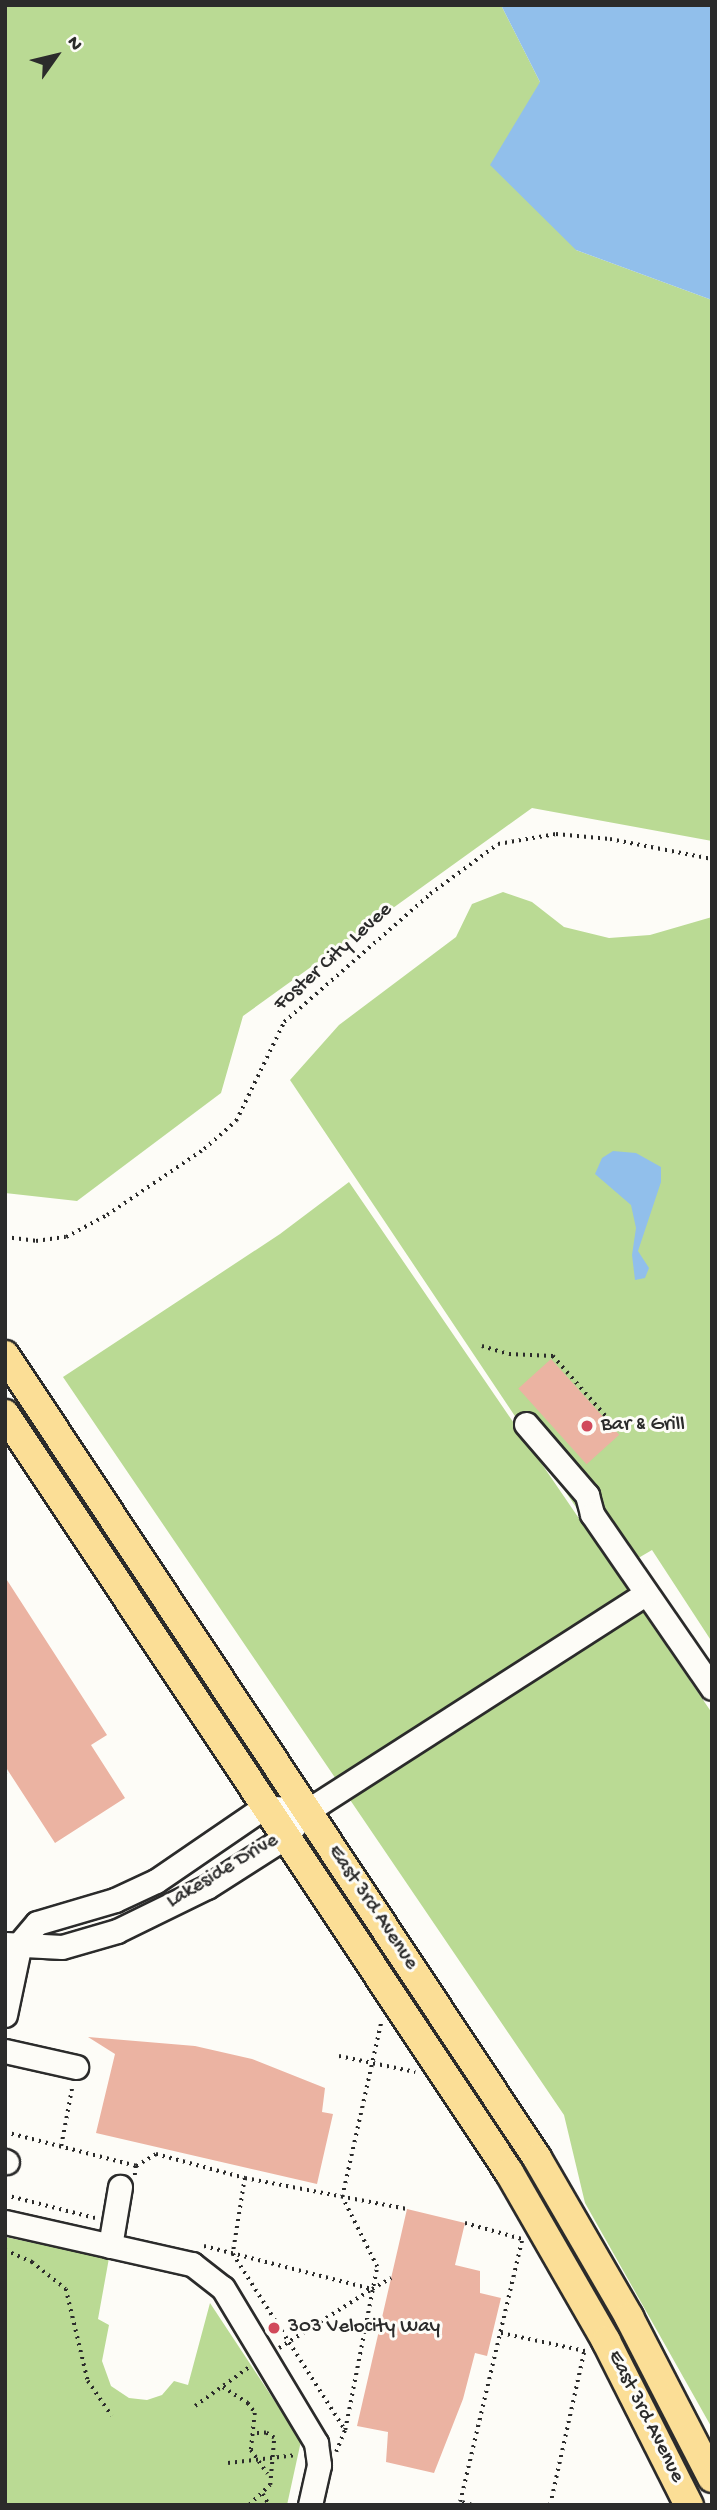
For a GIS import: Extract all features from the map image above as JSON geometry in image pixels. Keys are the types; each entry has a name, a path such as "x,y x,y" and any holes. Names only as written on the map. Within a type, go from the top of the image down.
{"main road":[{"name":"East 3rd Avenue","path":"8,1368 307,1811 544,2169 629,2317 712,2478"},
{"name":"East 3rd Avenue","path":"5,1414 447,2080 595,2347 689,2505"}],"street":[{"path":"526,1424 587,1495 592,1514 712,1688"},
{"path":"307,1811 646,1593"},
{"name":"Lakeside Drive","path":"13,1943 37,1923 115,1900 156,1881 264,1807 307,1811"},
{"name":"Lakeside Drive","path":"13,1943 37,1949 62,1947 117,1930 207,1887 284,1838 307,1811"},
{"path":"5,2015 13,1943"},
{"path":"5,2052 76,2067"},
{"path":"110,2246 127,2183"},
{"path":"5,2222 192,2264 223,2288 307,2422 317,2454 310,2505"}],"path":[{"name":"Foster City Levee","path":"5,1237 40,1241 76,1232 204,1149 236,1121 284,1022 430,894 498,844 556,834 610,839 712,859"},
{"path":"482,1346 509,1354 553,1356 618,1430"},
{"path":"228,2462 339,2452 377,2267 342,2197 388,1992"},
{"path":"339,2056 447,2080"},
{"path":"61,2146 76,2067"},
{"path":"5,2132 136,2166"},
{"path":"127,2183 136,2166 156,2154 245,2178 407,2209"},
{"path":"245,2178 233,2254 345,2430"},
{"path":"465,2223 532,2233 501,2333 460,2502 471,2505"},
{"path":"5,2250 32,2262 66,2289 88,2381 111,2416"},
{"path":"289,2343 372,2289"},
{"path":"501,2333 595,2347 550,2505"},
{"path":"195,2406 251,2366"},
{"path":"223,2386 248,2403 256,2413 251,2450 268,2474"},
{"path":"249,2505 270,2485 268,2474 273,2457 274,2438 266,2433 253,2434"},
{"path":"263,2494 269,2505"}],"green space":[{"path":"5,5 501,5 540,82 576,250 712,300 712,841 532,808 243,1016 221,1093 77,1201 5,1193"},
{"path":"503,892 532,902 564,927 609,938 650,935 712,917 712,1642 652,1550 618,1570 290,1080 339,1025 456,937 472,904"},
{"path":"349,1182 712,1713 712,2428 585,2203 564,2115 63,1377 280,1234"},
{"path":"5,2237 109,2258 98,2319 109,2325 102,2361 111,2386 129,2398 147,2400 162,2395 174,2381 188,2385 210,2303 301,2441 287,2505 5,2505"}],"water":[{"path":"501,5 712,5 712,300 576,250 490,165 540,82"},
{"path":"613,1151 636,1153 661,1167 661,1182 638,1251 649,1268 645,1278 635,1280 632,1255 636,1228 631,1205 595,1174 602,1158"}],"building":[{"path":"551,1359 619,1435 587,1464 518,1388"},
{"path":"5,1577 107,1735 91,1745 125,1798 55,1843 5,1766"},
{"path":"88,2037 195,2046 252,2059 325,2088 322,2112 333,2114 317,2184 96,2133 115,2054"},
{"path":"407,2209 465,2223 455,2265 480,2271 480,2293 501,2298 487,2356 475,2353 463,2399 434,2473 386,2462 388,2432 357,2426"}],"place":[{"name":"Bar & Grill","path":"587,1426"},
{"name":"303 Velocity Way","path":"274,2328"}]}
